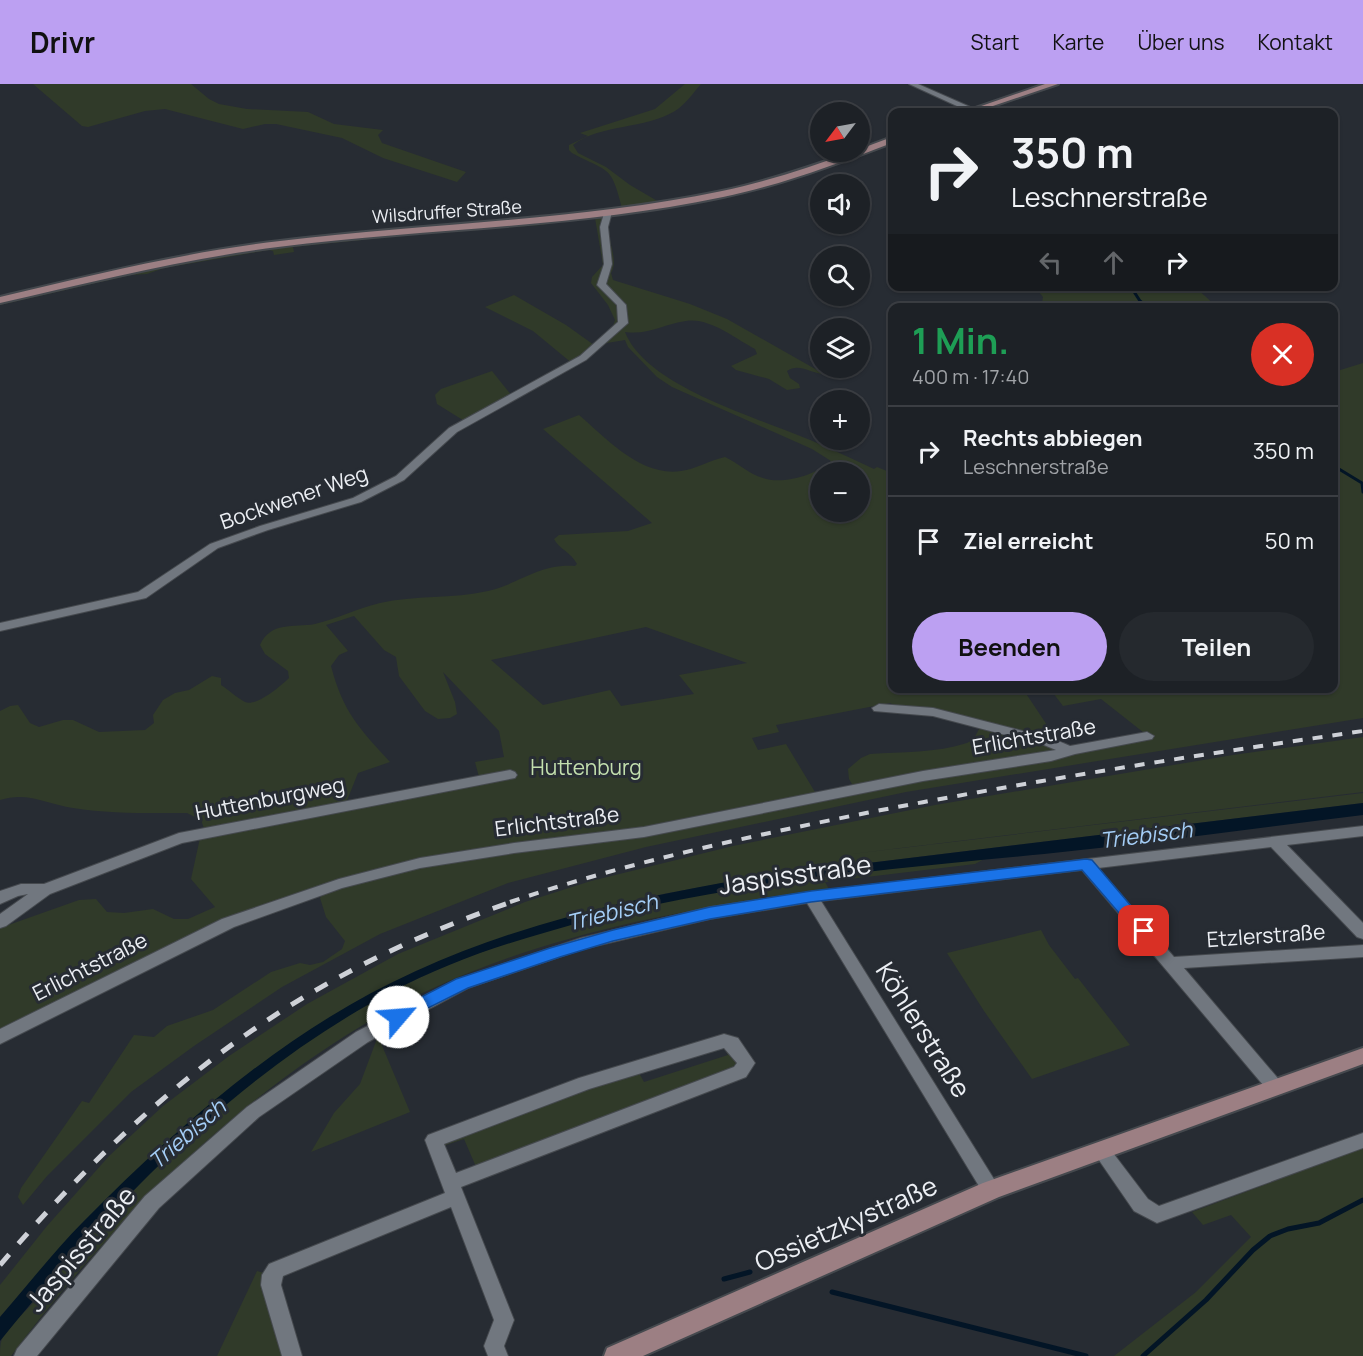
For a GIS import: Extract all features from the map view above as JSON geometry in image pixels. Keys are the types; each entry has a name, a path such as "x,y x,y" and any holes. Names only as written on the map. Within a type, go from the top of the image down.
{"main road":[{"path":"982,108 1054,84"},
{"name":"Wilsdruffer Straße","path":"0,300 123,272 264,246 351,236 525,223 608,212 742,189 805,172 888,141"},
{"name":"Ossietzkystraße","path":"616,1356 991,1190 1363,1056"}],"street":[{"path":"912,84 962,108"},
{"name":"Bockwener Weg","path":"0,627 142,595 213,546 357,500 377,491 400,478 453,430 583,358 609,338 623,323 624,318 625,309 622,303 601,285 608,264 604,227 608,212"},
{"path":"879,708 933,712 1049,742 1067,750"},
{"name":"Erlichtstraße","path":"0,1037 228,923 339,884 420,863 514,848 644,832 923,776 1051,757 1067,750 1098,747 1147,736"},
{"name":"Huttenburgweg","path":"0,922 45,890 178,838 510,775"},
{"name":"Jaspisstraße","path":"24,1356 152,1202 253,1112 376,1028 462,984 581,944 710,913 811,897 1363,831"},
{"path":"1275,842 1363,933"},
{"path":"1086,864 1275,1087"},
{"name":"Huttenburgweg","path":"0,899 10,891 29,888 45,890"},
{"name":"Köhlerstraße","path":"811,897 991,1190"},
{"name":"Etzlerstraße","path":"1171,963 1363,951"},
{"path":"292,1356 271,1285 272,1275 280,1267 453,1190 740,1072 746,1063 732,1043 724,1041 585,1083 434,1140 453,1190 504,1320 494,1346 498,1356"},
{"path":"1101,1150 1141,1205 1157,1215 1363,1140"}],"green space":[{"path":"33,84 191,84 219,104 247,109 308,112 334,124 383,130 378,135 382,143 466,172 457,182 383,158 342,138 276,124 243,129 165,109 145,111 88,127 82,126"},
{"path":"685,84 701,84 675,111 651,121 596,133 573,145 578,153 606,167 659,202 622,208 615,184 607,172 572,153 569,145 588,136 580,133 655,109"},
{"path":"612,214 609,222 609,237 614,260 611,273 613,280 690,304 727,319 810,366 810,371 796,368 787,371 790,378 799,384 800,388 787,390 769,379 736,370 731,366 757,354 755,349 704,322 678,322 650,331 625,332 636,350 653,366 697,394 810,441 810,448 672,387 657,377 628,347 625,340 607,343 573,364 533,331 485,307 514,295 566,325 594,345 612,329 615,320 608,305 591,283 592,277 603,265 595,218 591,217 541,225 293,247 294,252 274,255 273,251 269,250 164,268 147,274 131,275 0,305 0,300 113,274 275,245"},
{"path":"1038,291 1199,291 1213,303 1042,303 1043,297"},
{"path":"974,302 1042,303 972,303"},
{"name":"Huttenburg","path":"1363,363 1363,718 906,792 646,847 508,883 380,934 282,987 131,1092 47,1176 23,1205 18,1197 21,1188 82,1101 89,1103 134,1035 154,1037 167,1026 213,1010 271,972 300,963 310,965 323,962 342,949 345,941 326,917 320,898 327,889 239,919 0,1037 0,928 79,900 96,899 107,912 124,913 153,909 174,919 188,919 215,907 191,879 200,838 205,831 201,820 187,813 101,811 19,797 0,800 0,711 18,705 30,723 39,727 63,720 73,720 99,732 145,730 154,723 153,715 163,700 175,693 189,690 212,676 221,678 221,685 245,702 250,703 262,699 274,690 289,678 288,671 265,654 260,645 270,632 276,629 315,624 372,605 393,601 488,591 550,568 575,566 577,564 574,560 554,539 559,535 628,531 652,523 543,429 579,415 613,445 652,468 681,471 725,457 758,476 771,480 789,479 810,473 810,522 870,522 870,467 888,471 888,693 1026,693 1057,740 900,708 890,703 776,725 779,732 752,738 758,750 786,744 818,797 855,789 849,779 848,769 870,754 943,749 967,743 979,729 1030,739 1054,751 1148,736 1101,699 1063,706 1053,693 1338,693 1338,371","holes":["354,616 384,650 396,657 399,676 425,711 438,719 450,718 457,714 455,702 443,672 499,731 504,757 475,762 479,777 346,803 358,773 390,762 361,729 341,696 331,666 339,655 348,651 326,625","646,627 747,663 679,675 694,694 621,706 610,690 543,705 491,660"]},
{"path":"492,371 512,396 466,422 437,404 435,395 441,389"},
{"path":"814,450 831,450 858,462 830,462"},
{"path":"1363,737 1363,792 843,855 1363,793 1363,803 761,876 647,897 416,971 357,1001 299,1037 241,1079 82,1223 0,1317 0,1285 47,1226 109,1156 163,1106 229,1056 307,1004 398,954 525,902 591,881 733,846 935,805 1233,755"},
{"path":"984,859 975,864 825,882 829,889 681,913 581,935 486,966 440,985 378,1016 317,1054 259,1097 203,1144 150,1194 100,1247 11,1356 0,1356 2,1339 11,1325 128,1196 165,1159 243,1089 285,1057 373,1001 419,978 486,950 555,928 625,910 696,895 768,884"},
{"path":"1041,930 1049,945 1075,979 1078,978 1130,1045 1032,1079 947,953"},
{"path":"378,1036 410,1112 311,1152 334,1113 360,1084"},
{"path":"723,1046 728,1049 738,1066 477,1169 464,1139 443,1146 443,1143 593,1085 610,1083 639,1073 644,1082 728,1055"},
{"path":"1363,1148 1363,1356 1114,1356 1196,1292 1251,1237 1231,1215 1203,1225 1192,1212"},
{"path":"257,1271 264,1273 287,1356 217,1356"}],"water":[{"name":"Triebisch","path":"1363,803 1363,815 1084,850 856,873 731,890 608,916 547,932 467,958 391,992 334,1025 228,1103 131,1193 86,1241 0,1341 0,1317 52,1256 121,1184 198,1114 281,1049 324,1020 369,994 457,953 542,924 586,912 673,892 761,876"}],"waterway":[{"path":"1134,291 1143,303"},
{"path":"1338,468 1362,483 1363,492"},
{"path":"1143,1356 1206,1300 1253,1250 1270,1236 1288,1229 1319,1223 1363,1200"},
{"path":"64,1261 77,1268"},
{"path":"724,1279 750,1272"},
{"path":"832,1292 1086,1356"}],"railway":[{"path":"510,902 598,875 686,852 866,813 1114,769 1363,731"},
{"path":"0,1265 56,1202 112,1145 170,1093 231,1046 294,1003 362,965 435,931 514,901"}],"route":[{"path":"398,1017 462,984 556,952 613,935 710,913 811,897 1086,864 1144,931"}]}
